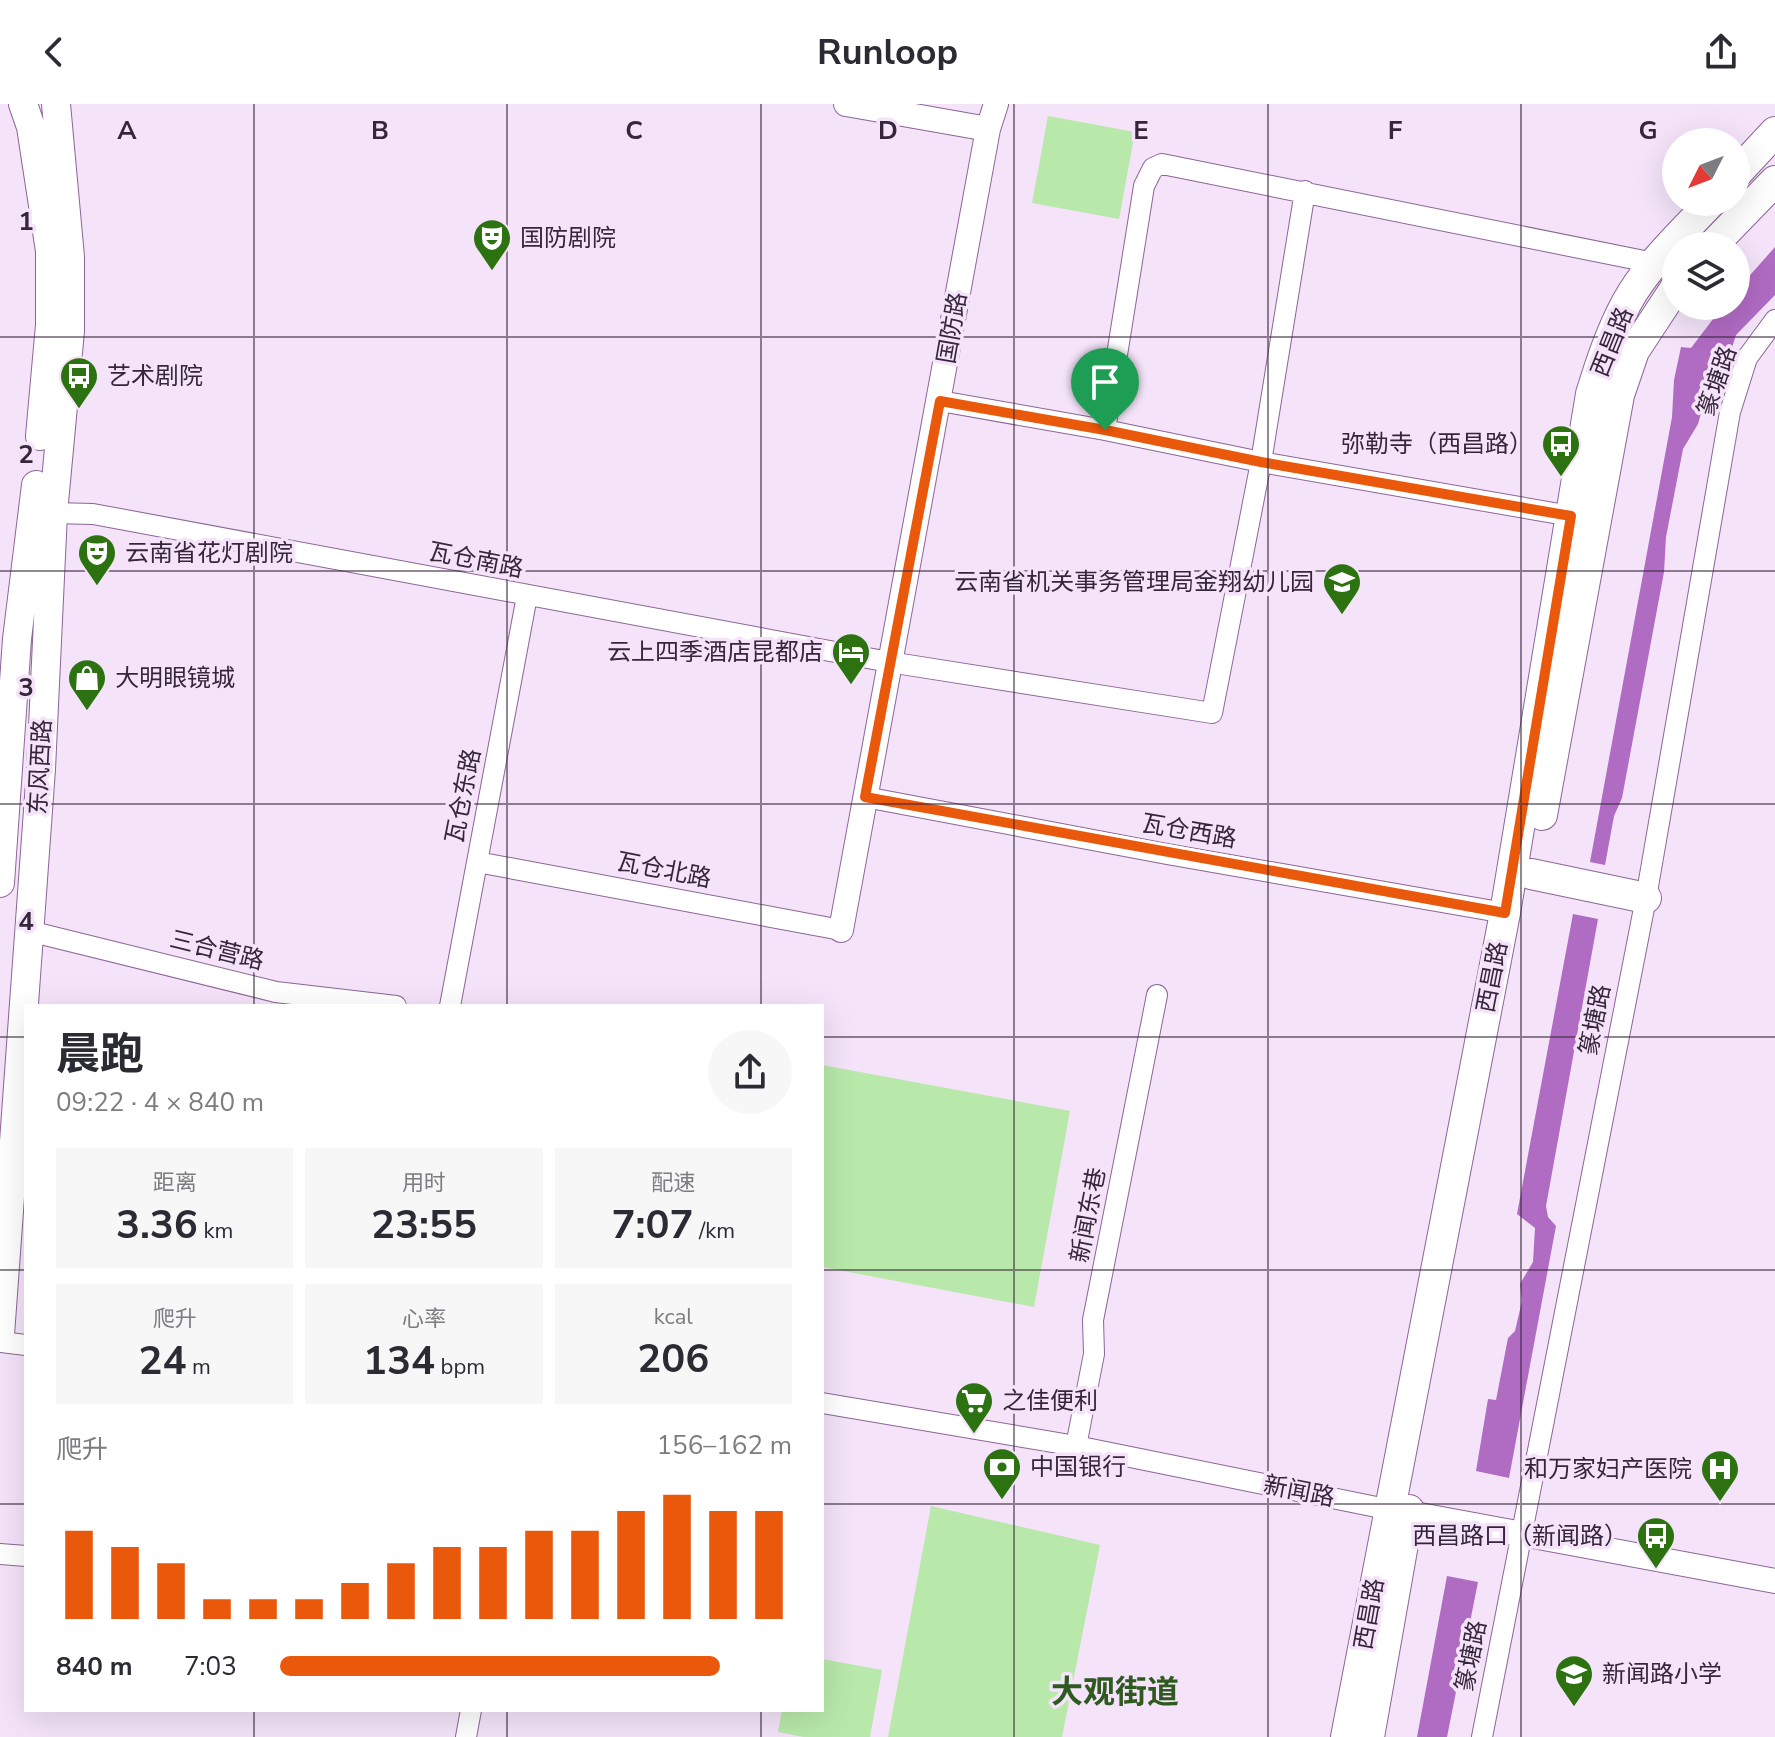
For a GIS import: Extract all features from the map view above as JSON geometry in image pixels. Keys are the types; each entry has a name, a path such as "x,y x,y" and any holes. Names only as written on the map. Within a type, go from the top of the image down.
{"main road":[{"name":"东风西路","path":"0,883 5,721 32,535 50,325 50,251 31,127 23,104"},
{"name":"东风西路","path":"0,1335 41,769 53,513 70,331 70,257 58,107"},
{"path":"1750,159 1775,132"},
{"path":"1726,232 1775,181"},
{"name":"西昌路","path":"1369,1737 1398,1511 1505,913 1591,394 1607,345 1628,301 1654,263 1698,216"},
{"name":"西昌路","path":"1346,1737 1398,1511 1531,874 1619,395 1634,351 1662,308"},
{"path":"0,649 19,627"},
{"path":"1531,874 1646,898"}],"street":[{"path":"846,104 988,129"},
{"name":"国防路","path":"841,930 988,129 996,104"},
{"path":"1105,430 1144,186 1153,168 1162,164 1654,263"},
{"path":"1261,462 1305,191"},
{"name":"篆塘路","path":"1482,1737 1646,898 1730,412 1747,358 1775,320"},
{"path":"940,401 1261,462 1571,516"},
{"name":"瓦仓南路","path":"53,513 93,514 889,662 1212,713 1261,462"},
{"name":"瓦仓东路","path":"450,1004 527,596"},
{"name":"瓦仓西路","path":"865,797 1505,913"},
{"name":"瓦仓北路","path":"477,862 841,930"},
{"name":"三合营路","path":"29,931 274,999 361,1004"},
{"name":"新闻东巷","path":"1076,1446 1094,1354 1093,1320 1157,995"},
{"path":"0,1342 24,1345"},
{"name":"新闻路","path":"824,1403 1076,1446 1398,1511 1775,1581"},
{"path":"0,1554 24,1556"},
{"path":"466,1737 471,1712"}],"green space":[{"path":"1048,116 1135,132 1119,219 1032,203"},
{"path":"824,1065 1070,1111 1034,1307 824,1267"},
{"path":"931,1506 1100,1545 1062,1737 888,1737"},
{"path":"824,1659 882,1670 870,1737 804,1737 778,1732 782,1712 824,1712"}],"shaded area":[{"path":"1775,247 1775,295 1736,335 1729,357 1716,377 1711,377 1698,424 1683,449 1666,537 1664,572 1622,798 1614,816 1605,865 1590,862 1672,417 1674,380 1681,347 1691,348 1712,320 1750,320 1750,275"},
{"path":"1573,914 1598,919 1546,1206 1548,1217 1556,1226 1509,1478 1476,1471 1488,1399 1496,1400 1508,1338 1515,1331 1522,1301 1520,1284 1533,1262 1535,1228 1517,1214"},
{"path":"1447,1576 1478,1582 1447,1737 1417,1737"}],"place":[{"name":"国防剧院","path":"492,272"},
{"name":"艺术剧院","path":"79,410"},
{"name":"弥勒寺（西昌路）","path":"1561,478"},
{"name":"云南省花灯剧院","path":"97,587"},
{"name":"云南省机关事务管理局金翔幼儿园","path":"1342,616"},
{"name":"云上四季酒店昆都店","path":"851,686"},
{"name":"大明眼镜城","path":"87,712"},
{"name":"之佳便利","path":"974,1435"},
{"name":"中国银行","path":"1002,1501"},
{"name":"和万家妇产医院","path":"1720,1503"},
{"name":"西昌路口（新闻路）","path":"1656,1570"},
{"name":"新闻路小学","path":"1574,1708"}],"district":[{"name":"大观街道","path":"1115,1692"}],"route":[{"path":"940,401 1105,430 1261,462 1571,516 1505,913 865,797 940,401"}]}
